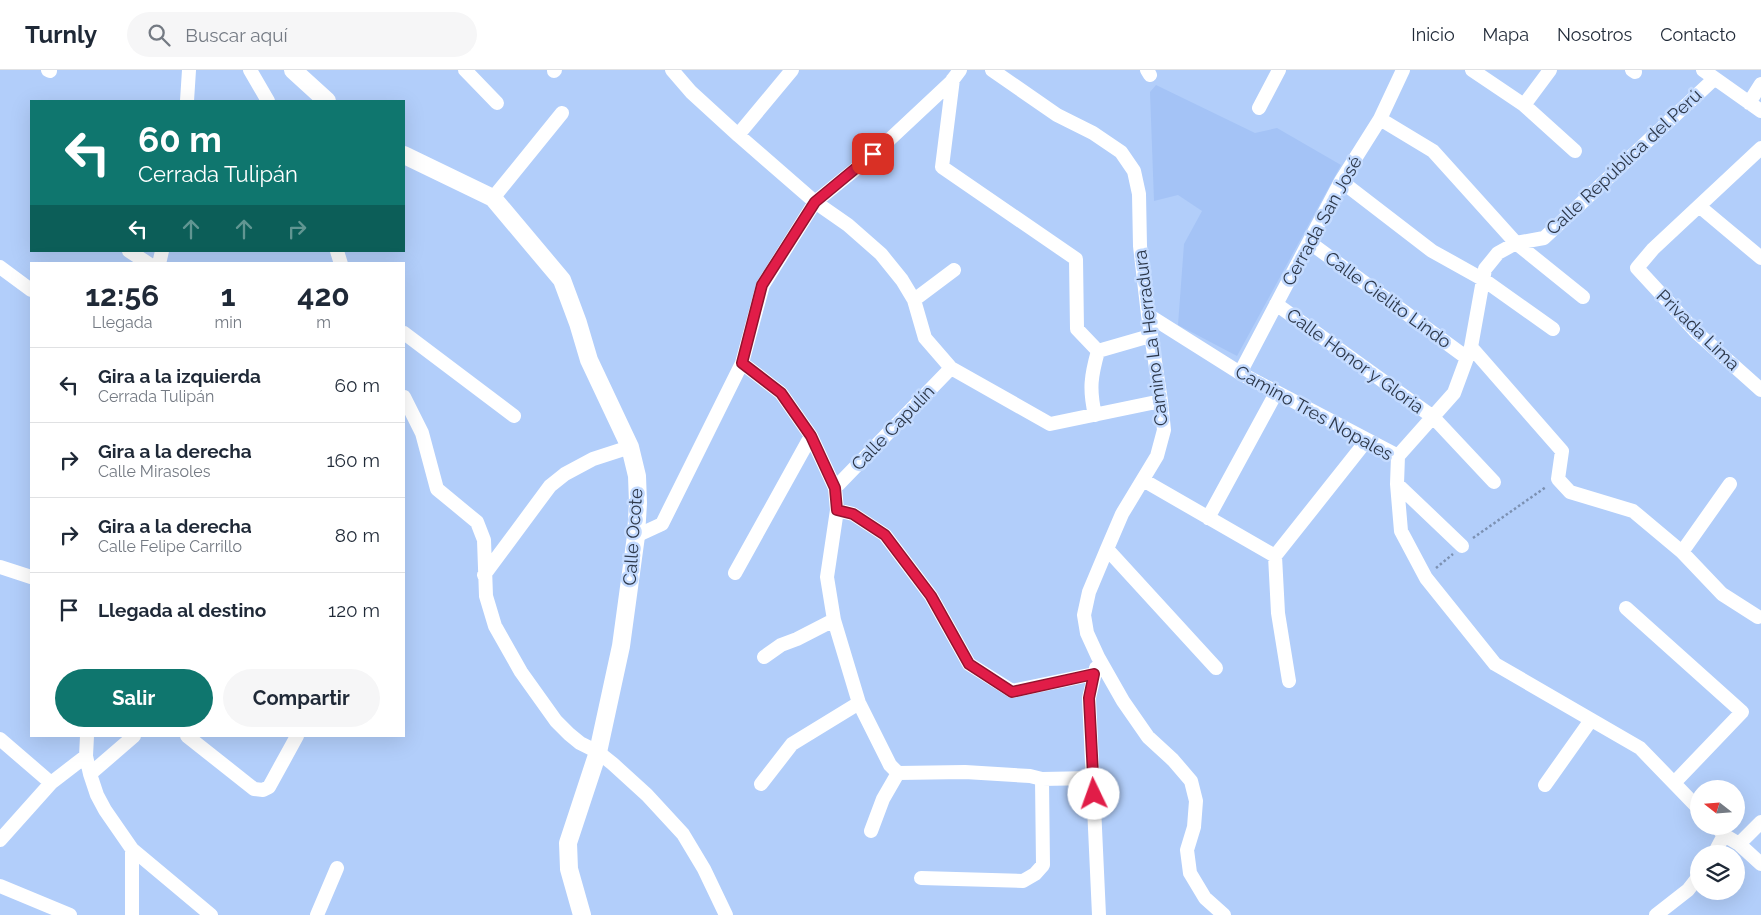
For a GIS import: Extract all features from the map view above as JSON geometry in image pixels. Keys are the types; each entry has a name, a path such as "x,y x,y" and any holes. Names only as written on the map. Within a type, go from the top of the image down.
{"street":[{"path":"187,100 189,70"},
{"path":"250,70 267,100"},
{"path":"293,70 325,100"},
{"path":"465,70 498,102"},
{"path":"672,70 691,92 738,136 815,202 848,224 881,254 902,280 914,300 925,338 951,368 1050,424 1161,401"},
{"path":"738,136 792,70"},
{"name":"Camino La Herradura","path":"992,70 1057,115 1093,133 1120,152 1134,171 1139,194 1140,246 1150,336 1164,430 1157,456 1122,514 1089,592 1084,615 1087,633 1098,657 1123,701 1148,737 1173,760 1191,781 1196,801 1194,827 1187,850 1190,873 1206,898 1224,915"},
{"path":"1259,108 1278,70"},
{"name":"Cerrada San José","path":"1240,372 1341,181 1380,119 1403,70"},
{"path":"1472,70 1524,105 1576,151"},
{"path":"1524,105 1550,70"},
{"path":"1708,74 1761,111"},
{"name":"Calle República del Perú","path":"1398,456 1454,394 1469,353 1485,269 1498,253 1516,243 1544,238 1708,74"},
{"path":"636,536 662,524 742,363 762,285 815,202 873,154 957,75"},
{"path":"957,75 942,167 1076,259 1078,329 1098,351"},
{"path":"1749,103 1761,84"},
{"path":"492,198 562,113"},
{"path":"1380,119 1433,151 1516,243 1583,297"},
{"path":"1761,148 1699,206 1761,258"},
{"name":"Calle Ocote","path":"405,155 492,198 562,280 589,360 630,447 637,476 636,536 621,646 598,752 568,843 570,869 582,915"},
{"path":"1341,181 1432,251 1484,280 1553,329"},
{"name":"Privada Lima","path":"1699,206 1653,249 1637,268 1696,332 1761,390"},
{"name":"Calle Cielito Lindo","path":"1309,242 1469,353 1562,452 1558,479"},
{"path":"131,252 146,262"},
{"path":"0,267 30,289"},
{"path":"914,300 954,270"},
{"name":"Calle Honor y Gloria","path":"1276,304 1433,417 1494,482"},
{"name":"Camino Tres Nopales","path":"1148,315 1276,393 1398,456 1397,484 1401,531 1426,578 1495,664 1640,748 1690,799"},
{"path":"405,334 514,416"},
{"path":"1098,351 1150,336"},
{"path":"1095,414 1092,401 1091,374 1098,351"},
{"path":"742,363 781,393 811,436 835,488 837,510 827,578 834,620 859,703 890,765 898,772 965,772 1030,776 1042,779 1093,778"},
{"name":"Calle Capulín","path":"835,488 951,368"},
{"path":"1208,518 1276,393"},
{"path":"405,399 422,433 437,490 477,522 484,540 486,596 495,626 522,672 556,721 568,734 580,743 598,752 647,795 683,834 704,869 726,915"},
{"path":"735,573 811,436"},
{"path":"1289,681 1278,613 1274,556 1367,440"},
{"path":"484,575 550,486 565,474 593,459 630,447"},
{"path":"1558,479 1570,492 1633,511 1682,552 1722,594 1758,617"},
{"path":"1143,480 1274,556"},
{"path":"1397,484 1462,546"},
{"path":"1682,552 1730,484"},
{"path":"837,510 853,514 885,535 931,596 969,664 1012,692 1094,674"},
{"path":"1107,549 1216,668"},
{"path":"0,567 30,577"},
{"path":"1626,608 1742,712 1674,783"},
{"path":"764,657 781,644 797,639 834,620"},
{"path":"1098,657 1089,698 1099,915"},
{"path":"761,784 792,744 859,703"},
{"path":"1546,785 1592,720"},
{"path":"87,737 86,756 90,774 104,810 132,849 211,915"},
{"path":"90,774 133,737"},
{"path":"188,737 254,789 263,790 269,787 296,737"},
{"path":"0,739 51,783"},
{"path":"0,840 51,783 86,756"},
{"path":"871,831 883,799 898,772"},
{"path":"920,878 1023,881 1035,874 1043,865 1042,779"},
{"path":"1739,844 1761,822"},
{"path":"1726,835 1761,864"},
{"path":"132,849 132,915"},
{"path":"316,915 337,868"},
{"path":"0,886 70,915"},
{"path":"1656,915 1690,887"}],"path":[{"path":"1426,578 1462,546 1558,479"}],"shaded area":[{"path":"1156,85 1255,133 1277,128 1341,165 1237,356 1178,325 1184,244 1202,211 1178,195 1154,201 1150,92"}],"route":[{"path":"873,154 815,202 762,285 742,363 781,393 811,436 835,488 837,510 853,514 885,535 931,596 969,664 1012,692 1094,674 1089,698 1094,794"}]}
